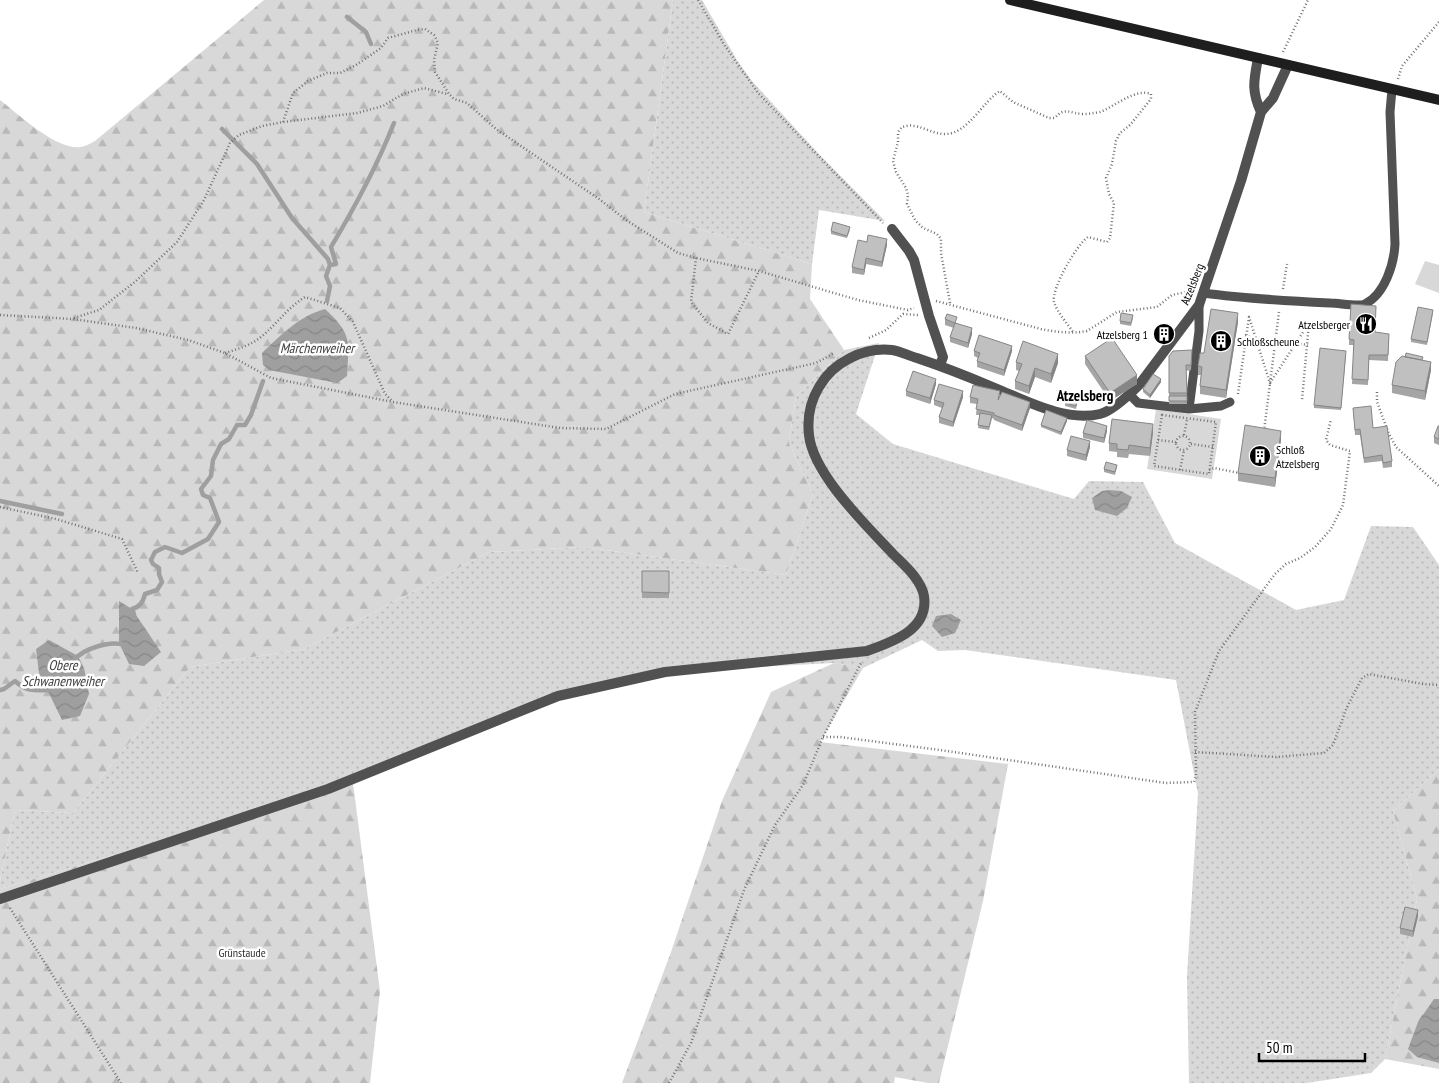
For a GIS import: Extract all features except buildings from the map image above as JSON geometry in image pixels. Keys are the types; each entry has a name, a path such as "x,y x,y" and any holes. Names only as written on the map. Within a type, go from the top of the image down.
{"street":[{"path":"1010,0 1439,100"},
{"path":"1258,58 1253,88 1255,100 1261,112"},
{"name":"Atzelsberg","path":"867,651 895,641 916,626 923,612 924,595 916,579 871,531 832,485 813,452 809,436 808,418 812,401 827,375 849,358 865,352 892,350 940,365 1039,406 1064,414 1086,417 1103,414 1130,395 1199,305 1261,112 1273,98 1284,64"},
{"path":"892,229 914,260 925,304 943,357 940,365"},
{"path":"2,898 328,789 558,696 664,672 867,651"}],"lane":[{"path":"1204,293 1364,305 1376,296 1384,284 1394,256 1395,244 1390,112 1392,88"},
{"path":"1188,414 1199,331 1199,305"},
{"path":"1130,395 1138,403 1188,414 1230,402"}],"path":[{"path":"698,0 725,46 758,93 880,222 892,229"},
{"path":"1284,64 1308,0"},
{"path":"1392,88 1398,81 1402,66 1439,22"},
{"path":"283,122 293,93 308,80 327,73 340,73 381,48 388,38 425,29 434,35 438,44 434,60 435,72 454,99 467,103 496,129 599,199 626,220 678,253 759,271 858,300 908,310 937,300 1016,323 1057,332 1087,331 1117,312 1157,307 1172,295 1188,290 1204,293"},
{"path":"73,319 99,310 136,281 177,242 204,200 230,143 240,135 262,126 283,122 357,113 383,106 402,94 424,88 449,94"},
{"path":"950,304 941,253 941,239 923,228 915,220 907,204 908,195 906,188 896,172 893,161 898,142 898,132 902,127 913,125 933,132 953,133 975,117 1000,91 1013,102 1049,118 1055,118 1060,112 1065,111 1080,114 1102,111 1121,99 1146,92 1151,94 1151,99 1130,125 1120,133 1116,141 1112,164 1106,178 1109,194 1114,203 1110,238 1106,242 1088,237 1082,241 1074,252 1055,291 1054,304 1073,332"},
{"path":"696,258 691,302 708,323 728,334 759,271"},
{"path":"1263,437 1280,300 1287,264"},
{"path":"225,353 248,345 261,337 292,305 305,297 340,308 353,322 385,394 394,402"},
{"path":"875,336 886,330 903,314 929,316"},
{"path":"0,315 73,319 136,328 188,340 225,353 271,378 394,402 560,428 606,429 675,394 816,363 824,358"},
{"path":"1238,394 1249,317 1270,383"},
{"path":"1270,383 1309,322 1302,400"},
{"path":"1245,336 1308,345"},
{"path":"1376,392 1377,402 1396,447 1439,486"},
{"path":"1162,414 1188,414 1216,422 1209,474 1154,466 1158,440 1162,414"},
{"path":"1184,435 1188,414"},
{"path":"823,737 840,737 940,750 1166,783 1194,782 1196,776 1195,712 1219,651 1275,574 1286,564 1300,558 1316,547 1331,529 1343,505 1350,451 1330,445 1326,440 1331,420"},
{"path":"1176,442 1178,438 1184,435"},
{"path":"1180,470 1184,450 1190,444 1189,437 1184,435"},
{"path":"1158,440 1176,442"},
{"path":"1176,442 1179,449 1184,450"},
{"path":"1190,444 1212,447"},
{"path":"1209,470 1214,468 1239,473"},
{"path":"0,507 56,518 122,539 138,573"},
{"path":"670,1083 691,1043 744,890 775,825 804,785 823,737 867,651"},
{"path":"1195,752 1276,757 1324,753 1333,745 1347,707 1362,678 1369,674 1439,685"},
{"path":"2,898 121,1083"}],"green space":[{"path":"264,0 673,0 644,212 812,264 810,299 844,350 796,396 789,443 813,494 786,575 584,547 489,552 304,649 190,667 73,813 15,810 0,880 0,100 50,138 71,147 85,146 95,141"},
{"path":"673,0 702,0 737,60 752,81 816,151 885,221 819,210 812,264 644,212"},
{"path":"1425,261 1439,265 1439,293 1415,284"},
{"path":"879,343 856,414 893,444 1074,499 1089,481 1143,482 1175,543 1296,610 1344,600 1371,526 1413,527 1439,565 1439,769 1393,811 1417,899 1385,1059 1371,1073 1307,1083 1189,1083 1187,977 1198,794 1176,680 965,650 938,651 922,640 863,668 833,663 665,672 559,696 353,783 0,889 0,880 15,810 73,813 190,667 304,649 489,552 584,547 786,575 813,494 789,443 796,396 844,350"},
{"path":"1156,409 1221,419 1212,479 1147,469"},
{"path":"834,663 863,668 820,742 1008,764 983,901 939,1083 895,1077 894,1083 622,1083 671,952 722,801 771,692"},
{"path":"1439,769 1439,1069 1385,1059 1417,899 1393,811"},
{"name":"Grünstaude","path":"353,783 380,991 370,1083 0,1083 0,889"}],"water":[{"name":"Märchenweiher","path":"325,309 340,325 347,338 347,376 337,383 269,370 263,365 262,353 276,340 299,321"},
{"path":"1102,491 1121,491 1132,497 1127,508 1117,516 1095,510 1092,498"},
{"name":"Obere Schwanenweiher","path":"119,601 132,609 161,652 144,666 129,664 119,643"},
{"path":"951,614 961,620 955,633 942,637 932,626 936,616"},
{"name":"Obere Schwanenweiher","path":"49,640 78,656 84,668 89,694 80,716 62,720 39,673 36,649"},
{"path":"1434,999 1439,999 1439,1063 1417,1057 1408,1049 1418,1022"}],"waterway":[{"path":"347,17 366,32 371,44"},
{"path":"330,265 336,264 331,247 365,186 394,123"},
{"path":"222,129 257,164 292,218 328,259 330,265 326,276 330,286 327,301"},
{"path":"134,614 132,609 141,604 145,594 157,590 162,582 159,568 151,560 155,552 165,547 182,553 208,539 219,522 210,498 203,495 201,489 211,476 213,460 221,444 229,439 237,425 245,425 251,415 263,381"},
{"path":"0,501 62,514"},
{"path":"74,660 84,652 97,646 124,645"},
{"path":"0,690 15,681 27,689 34,690 48,690 51,686"}],"place":[{"name":"Atzelsberger","path":"1366,324"},
{"name":"Atzelsberg 1","path":"1164,334"},
{"name":"Schloßscheune","path":"1221,341"},
{"name":"Schloß Atzelsberg","path":"1260,456"}],"district":[{"name":"Atzelsberg","path":"1085,395"}]}
